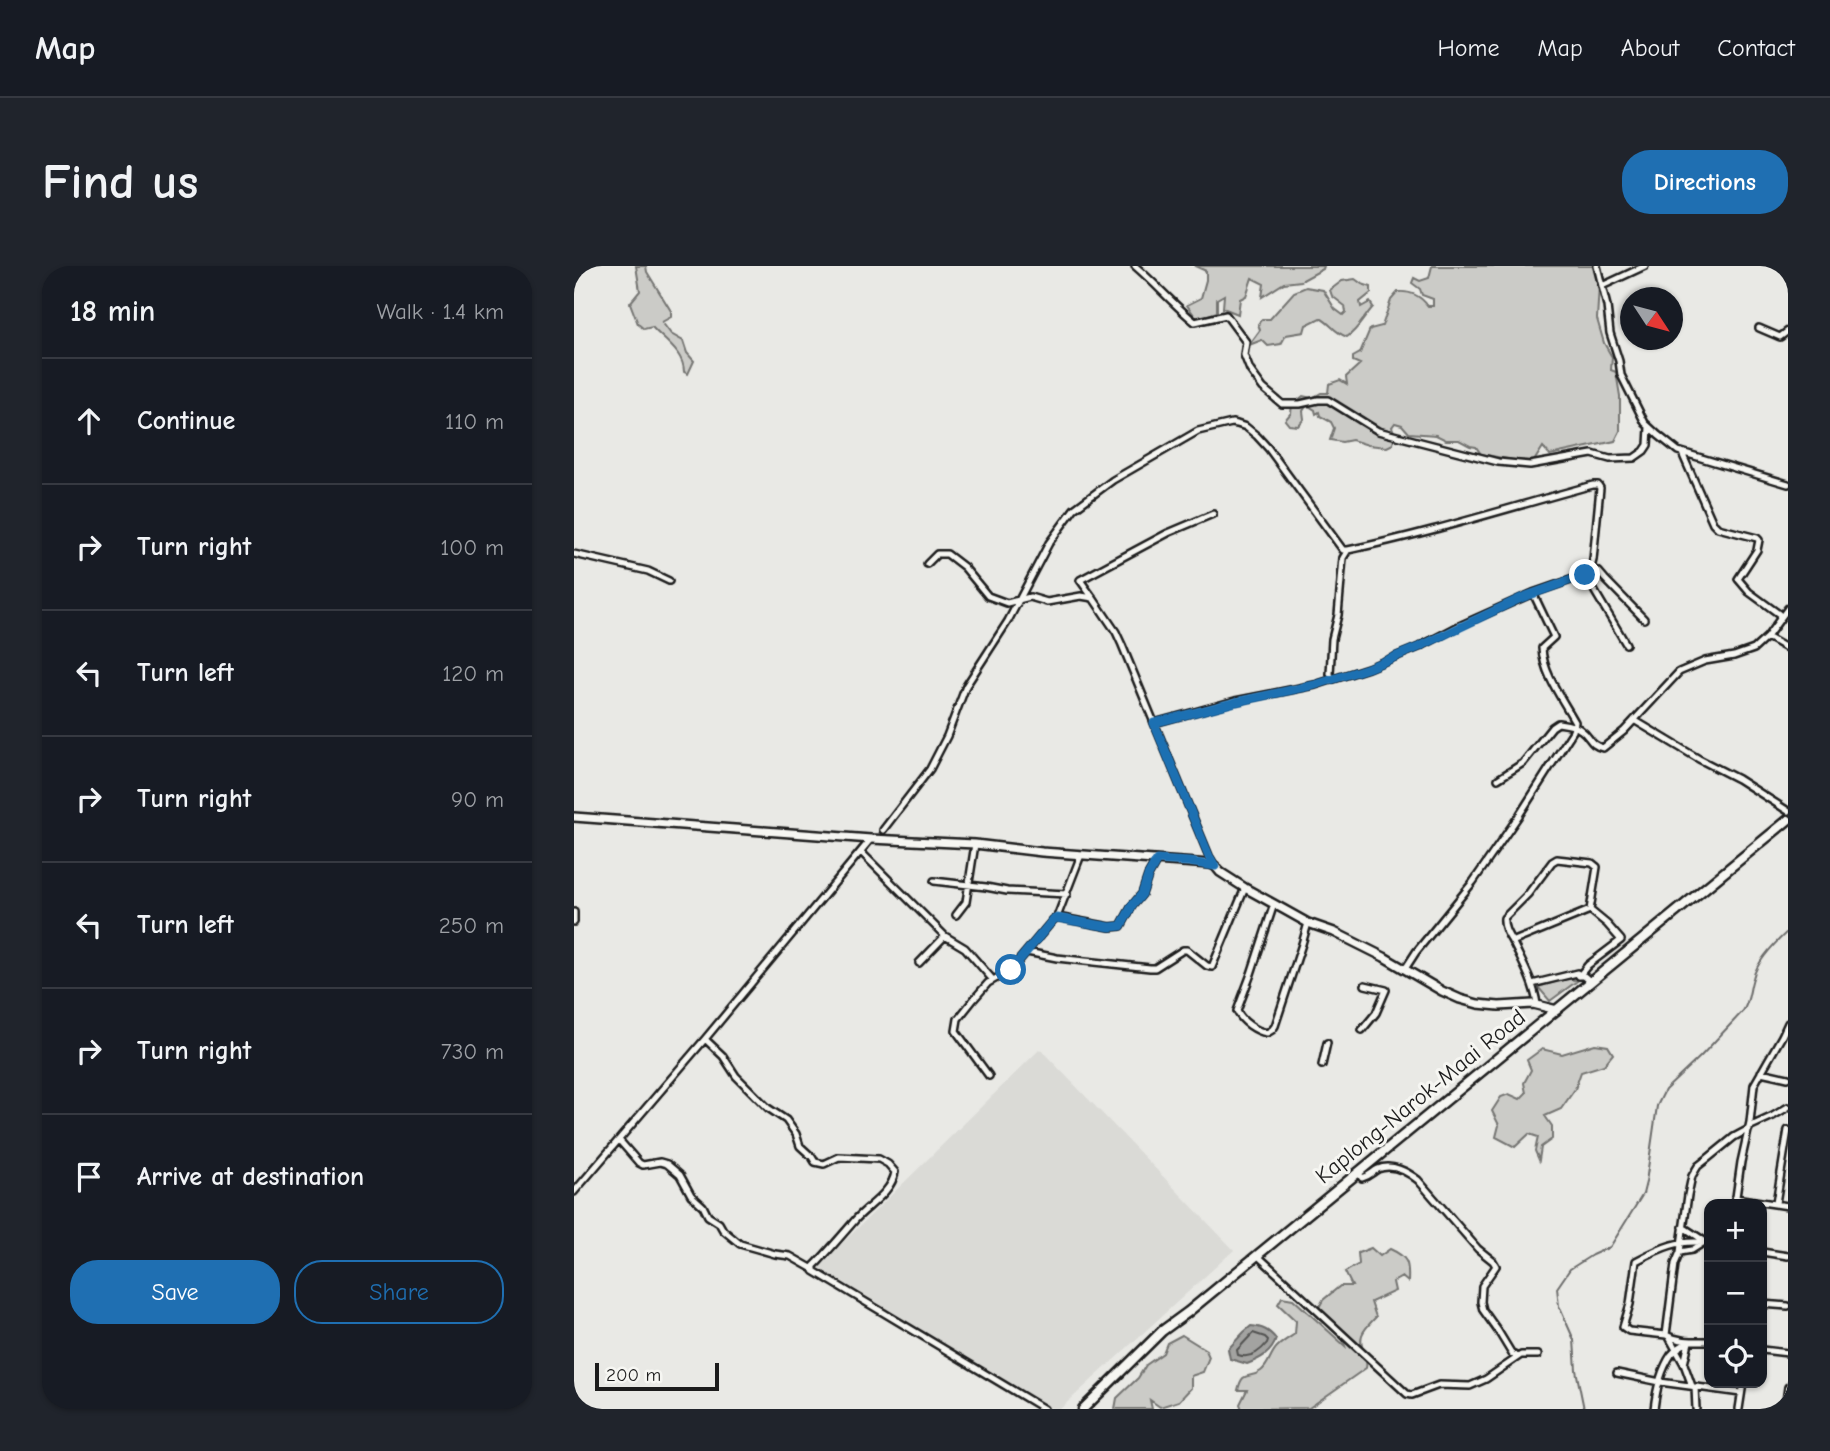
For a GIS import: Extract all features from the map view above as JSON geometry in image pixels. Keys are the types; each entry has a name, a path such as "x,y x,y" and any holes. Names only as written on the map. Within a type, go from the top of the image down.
{"highway":[{"name":"Kaplong-Narok-Maai Road","path":"1083,1409 1162,1331 1788,820"}],"main road":[{"path":"574,817 975,844 1215,866 1245,888 1308,923 1334,932 1442,991 1473,1003 1499,1006 1536,1004 1557,1010"}],"street":[{"path":"1135,266 1195,322 1226,315 1246,342 1244,355 1250,370 1263,388 1282,404 1328,400 1378,430 1499,462 1530,465 1592,454 1610,459 1634,458 1648,445 1649,428"},
{"path":"1597,266 1621,375 1649,428 1682,453 1788,484"},
{"path":"1602,286 1645,266"},
{"path":"1759,328 1780,337 1788,331"},
{"path":"883,830 930,769 947,736 966,686 1008,621 1049,542 1069,515 1080,503 1113,480 1198,431 1232,423 1246,427 1257,436 1281,464 1343,550 1481,518 1597,485 1600,488 1593,559 1591,568 1585,575 1533,593 1368,668 1315,685 1154,723"},
{"path":"1682,453 1713,523 1718,528 1759,540 1757,550 1738,579 1749,592 1779,614 1780,619"},
{"path":"1213,513 1168,533 1080,580 1116,632 1215,866"},
{"path":"1333,679 1330,674 1332,639 1338,615 1343,558 1348,550"},
{"path":"574,554 648,571 669,581"},
{"path":"927,564 937,554 947,554 964,567 988,596 1007,603 1030,597 1047,602 1081,596 1093,598"},
{"path":"1591,568 1599,572 1644,619"},
{"path":"1585,575 1626,644"},
{"path":"1405,969 1473,881 1573,731 1575,722 1556,691 1543,656 1542,648 1554,637 1533,593"},
{"path":"1498,779 1523,763 1555,724 1574,726 1582,730 1592,744 1603,748 1679,673 1705,661 1754,649 1767,637 1788,608"},
{"path":"1767,637 1788,649"},
{"path":"1634,720 1738,779 1788,811"},
{"path":"574,1192 871,839"},
{"path":"956,915 966,902 975,844"},
{"path":"861,852 944,936 965,948 993,980"},
{"path":"989,1076 956,1031 958,1019 981,990 1011,970 1057,918 1081,855"},
{"path":"1536,1004 1535,988 1505,928 1504,918 1528,894 1556,859 1592,863 1597,867 1590,910"},
{"path":"1057,918 1110,927 1121,926 1142,894 1157,860"},
{"path":"934,881 1007,891 1067,894"},
{"path":"1027,952 1057,958 1155,968 1187,950 1212,967 1245,888"},
{"path":"1274,904 1237,1011 1245,1021 1267,1034 1275,1026 1308,923"},
{"path":"1579,976 1588,965 1621,940 1590,910"},
{"path":"1512,942 1590,910"},
{"path":"574,912 574,922"},
{"path":"919,963 944,936"},
{"path":"1532,984 1577,973 1591,982"},
{"path":"1362,1030 1376,1013 1385,990 1365,985"},
{"path":"1735,1199 1754,1085 1783,1037 1788,1023"},
{"path":"705,1039 723,1056 736,1076 768,1108 786,1120 796,1134 800,1146 815,1162 824,1164 839,1157 879,1160 888,1164 895,1172 887,1189 857,1218 813,1269"},
{"path":"1322,1065 1327,1043"},
{"path":"1761,1072 1788,1079"},
{"path":"1696,1409 1694,1387 1667,1336 1675,1264 1680,1252 1690,1182 1698,1167 1734,1137 1788,1107"},
{"path":"1776,1203 1788,1130"},
{"path":"620,1140 639,1163 667,1164 680,1175 691,1195 703,1206 708,1216 740,1244 790,1256 1044,1409"},
{"path":"1358,1172 1362,1178 1367,1178 1377,1170 1385,1168 1407,1171 1478,1249 1493,1261 1496,1266 1482,1286 1483,1310 1512,1354 1519,1357"},
{"path":"1767,1203 1788,1206"},
{"path":"1682,1227 1704,1240"},
{"path":"1704,1242 1681,1242 1661,1248 1636,1261 1630,1304 1623,1327 1629,1331 1689,1342 1704,1340"},
{"path":"1680,1252 1692,1250 1704,1243"},
{"path":"1767,1253 1788,1256"},
{"path":"1257,1255 1407,1394 1412,1395 1439,1385 1470,1386 1486,1379 1524,1354 1538,1355"},
{"path":"1767,1304 1788,1306"},
{"path":"1654,1409 1660,1382 1671,1356 1689,1342"},
{"path":"1684,1364 1689,1342"},
{"path":"1767,1351 1788,1353"},
{"path":"1617,1373 1741,1393"},
{"path":"1785,1409 1788,1387"},
{"path":"1739,1409 1742,1388"}],"shaded area":[{"path":"636,266 646,266 671,311 671,317 662,322 671,334 683,341 687,353 694,361 688,374 684,372 681,358 652,327 644,329 638,324 630,303 640,291"},
{"path":"1195,266 1324,266 1301,281 1284,283 1262,297 1264,284 1252,278 1246,296 1240,299 1238,314 1223,308 1224,295 1217,299 1217,312 1197,319 1187,305 1201,298 1206,271"},
{"path":"1432,266 1594,266 1599,285 1597,319 1604,343 1612,357 1611,370 1616,372 1620,396 1620,431 1615,441 1550,455 1543,447 1534,461 1513,460 1481,454 1476,447 1459,440 1409,433 1402,425 1395,423 1392,427 1395,434 1393,444 1387,447 1352,440 1330,440 1334,428 1331,422 1320,416 1319,412 1316,414 1315,410 1307,405 1303,411 1304,419 1298,426 1289,425 1285,420 1291,413 1292,405 1303,396 1312,398 1328,393 1329,384 1340,380 1347,384 1346,377 1360,364 1353,361 1353,357 1360,353 1370,329 1382,326 1391,300 1398,292 1415,295 1428,306 1433,306 1433,299 1422,295 1420,289 1412,283 1414,278 1420,281 1429,278"},
{"path":"1355,279 1371,287 1371,293 1360,302 1361,307 1370,302 1373,307 1347,337 1320,318 1306,325 1304,332 1286,335 1281,344 1268,346 1262,340 1249,345 1260,330 1258,324 1262,319 1270,319 1294,292 1306,287 1323,290 1335,309 1343,315 1346,312 1345,306 1332,296 1330,290 1342,281"},
{"path":"1568,978 1577,981 1550,1001 1538,987"},
{"path":"1595,1044 1608,1046 1613,1054 1604,1065 1581,1072 1575,1089 1561,1109 1545,1116 1552,1126 1552,1139 1541,1147 1539,1160 1535,1151 1538,1137 1529,1134 1515,1147 1496,1137 1499,1125 1492,1111 1501,1097 1509,1094 1520,1099 1526,1093 1524,1083 1531,1070 1527,1060 1542,1049 1562,1054"},
{"path":"1040,1049 1234,1250 1060,1409 1049,1409 818,1267"},
{"path":"1371,1248 1380,1256 1390,1249 1401,1255 1407,1265 1408,1282 1402,1277 1393,1282 1395,1291 1371,1302 1376,1317 1364,1330 1361,1339 1366,1368 1309,1408 1242,1409 1240,1404 1247,1390 1238,1390 1242,1379 1261,1371 1277,1347 1295,1334 1296,1321 1278,1304 1282,1297 1293,1299 1345,1346 1342,1337 1316,1313 1323,1300 1340,1286 1352,1286 1345,1272 1359,1264 1358,1253"},
{"path":"1182,1335 1206,1350 1209,1357 1203,1372 1191,1376 1191,1388 1179,1401 1160,1407 1150,1400 1152,1409 1115,1409 1117,1398 1138,1378 1146,1365 1163,1353 1167,1343"}],"water":[{"path":"1251,1326 1265,1330 1276,1339 1272,1348 1261,1358 1247,1364 1230,1359 1228,1349"}],"waterway":[{"path":"1584,1409 1576,1370 1574,1340 1559,1306 1557,1288 1570,1269 1610,1247 1643,1194 1657,1106 1665,1090 1743,1011 1758,965 1788,931"}],"route":[{"path":"1011,970 1057,918 1110,927 1121,926 1142,894 1157,860 1215,866 1154,723 1315,685 1368,668 1419,647 1521,598 1585,575"}]}
